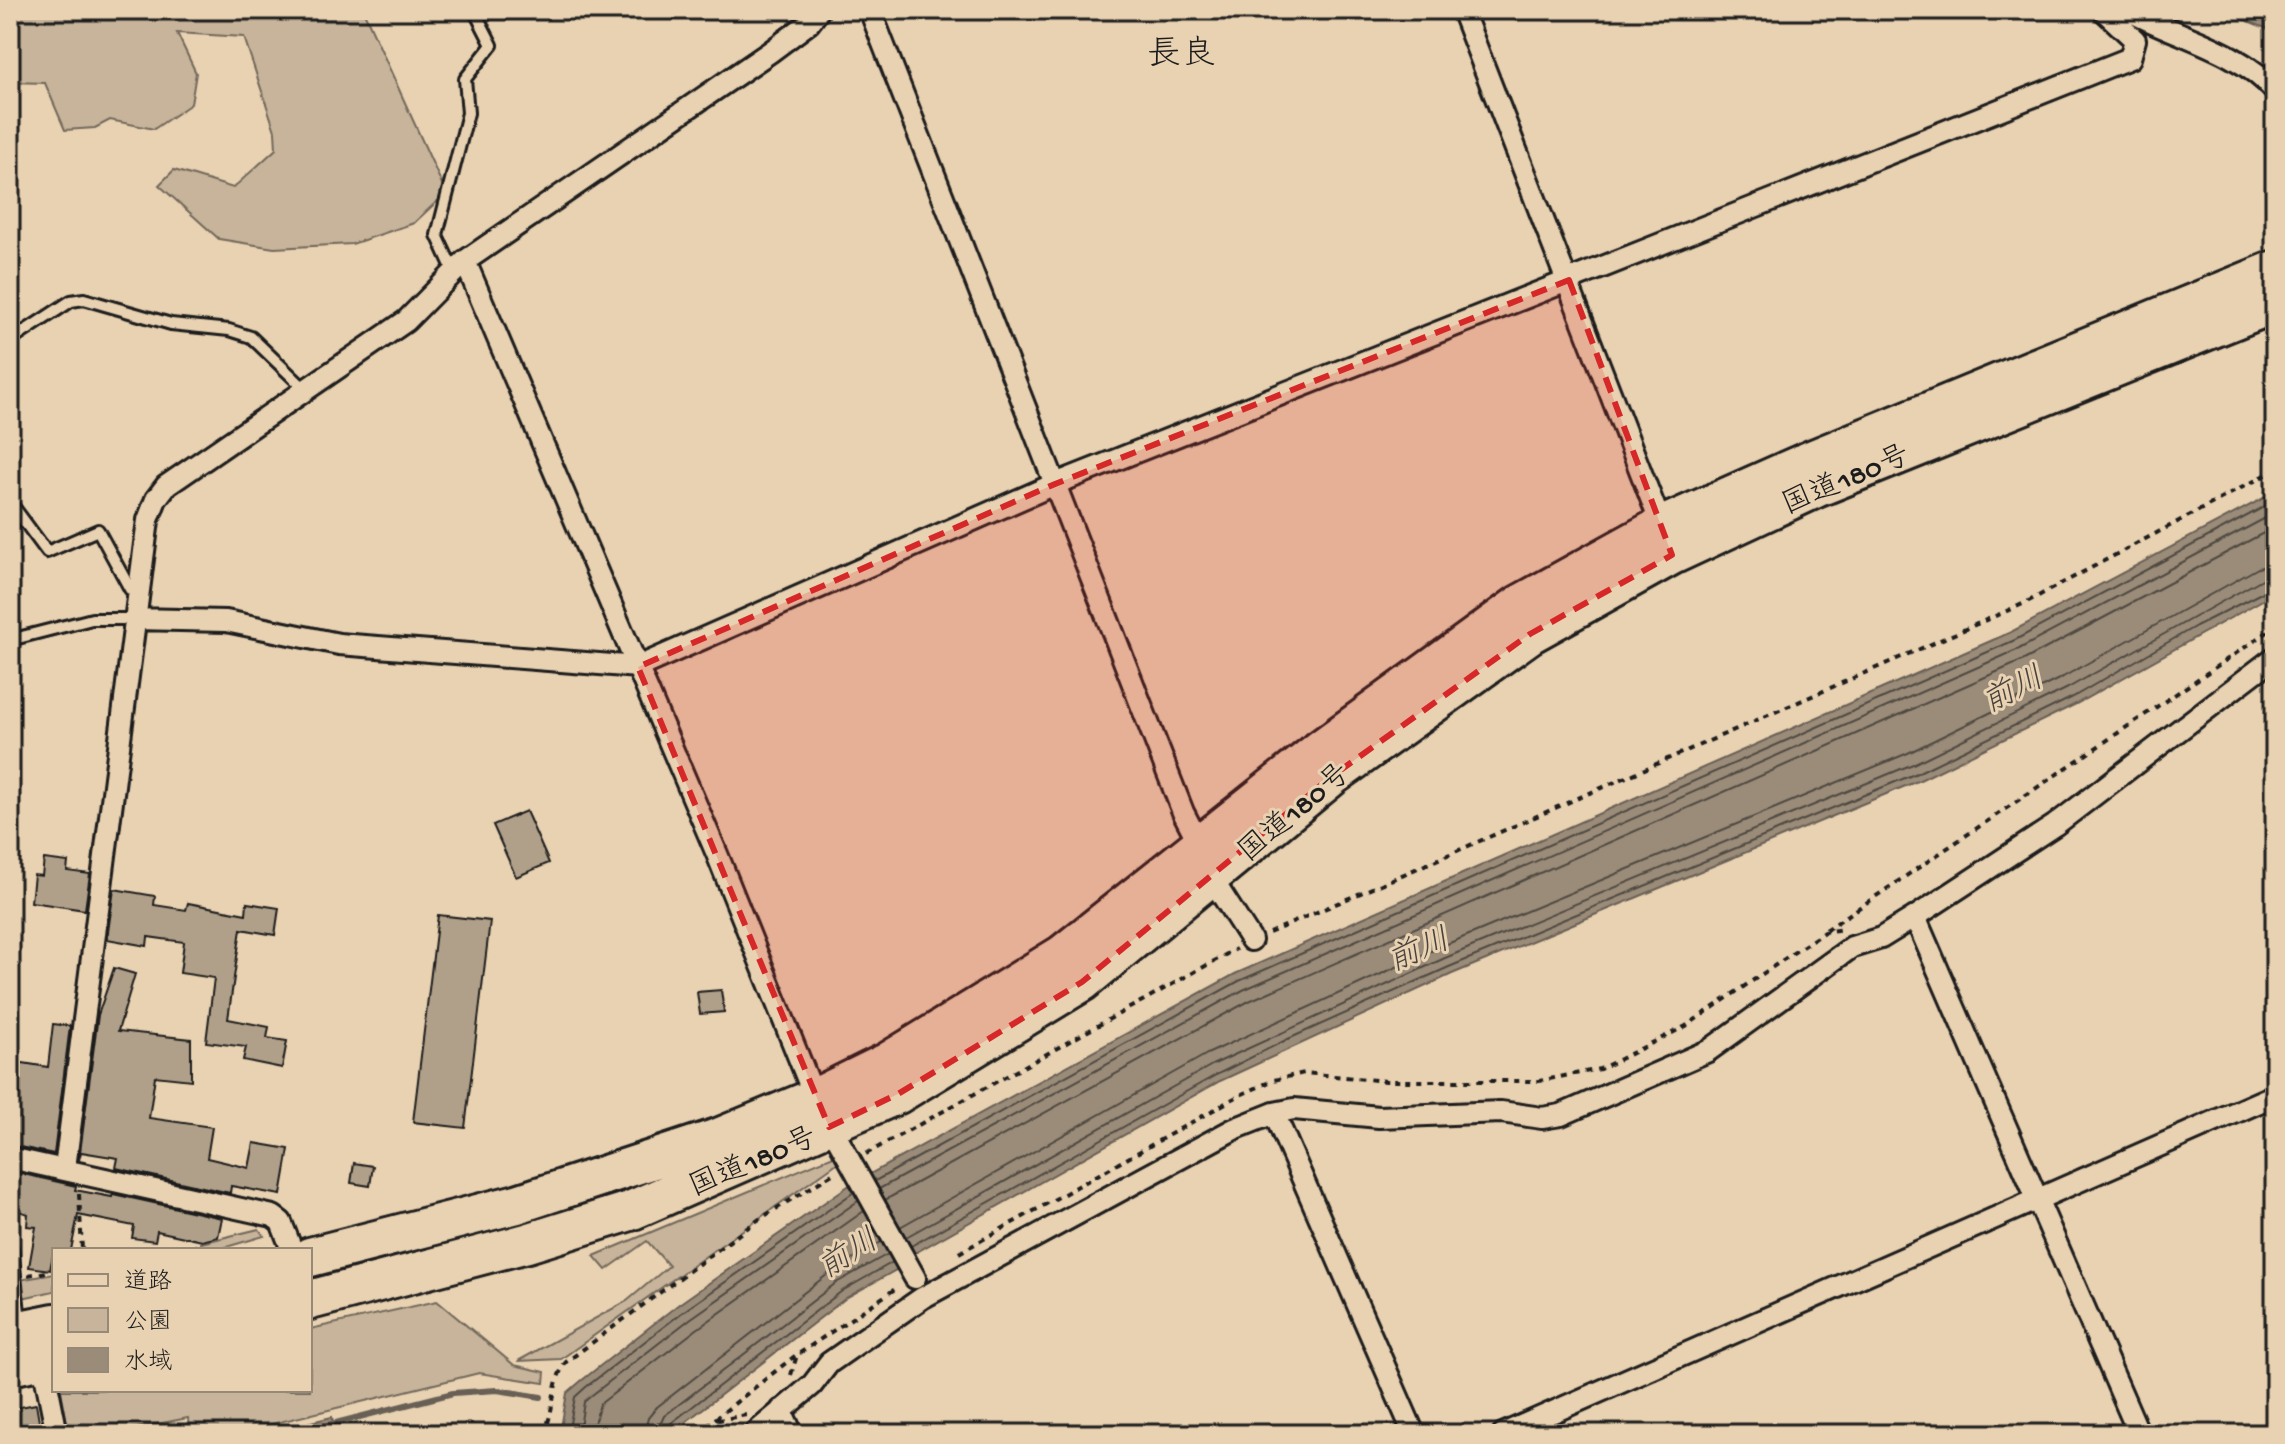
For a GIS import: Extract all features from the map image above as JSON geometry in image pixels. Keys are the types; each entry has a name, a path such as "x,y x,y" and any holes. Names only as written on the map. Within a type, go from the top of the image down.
{"highway":[{"name":"国道180号","path":"1667,541 1811,460 2275,270"},
{"name":"国道180号","path":"312,1299 527,1243 630,1211 822,1112 888,1062 1206,862 1321,749 1519,605 1667,541 1816,488 2275,303"},
{"name":"国道180号","path":"312,1256 517,1204 718,1138 822,1112"}],"street":[{"path":"73,1170 135,619 148,520 156,499 166,486 406,321 459,266 770,52 809,23 819,10"},
{"path":"870,10 1183,812 1206,862 1251,940"},
{"path":"1462,10 1569,280 1667,541"},
{"path":"135,619 226,621 339,644 638,667 1055,484 2130,58 2135,40 2103,10"},
{"path":"2128,10 2230,57 2263,77 2275,91"},
{"path":"459,266 638,667 822,1112 913,1275"},
{"path":"754,1434 812,1385 829,1363 922,1298 1135,1179 1234,1129 1274,1113 1294,1109 1379,1117 1501,1112 1542,1118 1561,1115 1708,1051 1852,947 1881,938 2055,825 2275,657"},
{"path":"1915,917 2139,1434"},
{"path":"1503,1434 2275,1095"},
{"path":"1274,1113 1414,1434"},
{"path":"10,1158 273,1216 281,1222 291,1248"},
{"path":"32,1342 57,1434"},
{"path":"781,1410 792,1434"}],"lane":[{"path":"459,266 437,235 468,113 465,79 492,45 474,10"},
{"path":"10,341 71,301 84,299 171,324 229,330 251,337 308,391"},
{"path":"10,502 31,525 47,552 98,530 130,589 139,593"},
{"path":"10,640 92,619 135,619"},
{"path":"12,1248 32,1342"}],"path":[{"path":"543,1434 549,1421 558,1374 566,1362 758,1220 1251,940 2025,603 2275,470"},
{"path":"955,1255 1240,1095 1274,1080 1304,1073 1386,1081 1539,1081 1600,1069 1686,1026 2275,627"},
{"path":"1824,932 1854,927"},
{"path":"73,1170 82,1248"},
{"path":"698,1434 797,1355"},
{"path":"713,1421 767,1409 781,1410"}],"highlighted area":[{"path":"1569,280 1672,555 1530,634 1331,777 1082,982 898,1094 829,1127 638,667 1055,484"}],"green space":[{"path":"10,10 363,10 446,193 414,223 352,244 274,248 219,239 159,185 174,170 233,188 276,149 275,131 244,37 177,33 196,73 191,104 154,129 110,120 95,128 65,130 45,83 10,82"},
{"path":"838,1154 837,1163 561,1359 518,1361 627,1301 669,1266 647,1241 606,1270 594,1256"},
{"path":"259,1229 264,1236 223,1248 202,1248 201,1243"},
{"path":"52,1274 52,1291 22,1298 19,1280"},
{"path":"437,1301 514,1365 545,1372 544,1383 479,1373 231,1434 190,1434 188,1418 106,1434 69,1434 61,1392 312,1392 312,1329"}],"water":[{"path":"2221,10 2275,10 2275,32"},
{"name":"前川","path":"2275,492 2275,593 2076,704 1920,780 1452,974 1220,1081 908,1257 903,1266 846,1298 670,1434 560,1434 567,1393 679,1304 848,1186 1235,974 2011,632"},
{"path":"332,1417 336,1434 261,1434"}],"building":[{"path":"526,811 549,863 516,877 493,825"},
{"path":"44,859 68,862 67,871 90,874 85,910 31,902 34,875 42,876"},
{"path":"114,889 155,896 154,905 186,910 188,903 246,914 247,903 279,908 275,935 241,929 228,1019 269,1027 267,1038 287,1041 282,1068 243,1060 246,1047 206,1042 214,978 180,973 184,942 148,937 147,946 107,939"},
{"path":"438,915 490,921 465,1128 413,1122"},
{"path":"114,968 135,974 118,1031 191,1039 191,1080 155,1076 149,1118 212,1127 207,1158 249,1168 254,1143 289,1149 281,1195 231,1186 230,1193 116,1168 118,1158 81,1152 79,1160 98,1015"},
{"path":"721,990 724,1012 700,1014 697,992"},
{"path":"53,1024 70,1026 54,1154 10,1145 13,1080 10,1079 10,1061 48,1067"},
{"path":"354,1163 373,1166 370,1186 351,1183"},
{"path":"10,1171 76,1186 75,1190 112,1197 113,1194 222,1218 218,1237 202,1241 157,1231 155,1241 132,1238 134,1226 78,1215 71,1248 52,1248 50,1270 29,1267 36,1227 27,1226 28,1214 10,1208"},
{"path":"36,1404 40,1427 10,1432 10,1409"}],"waterway":[{"path":"328,1425 453,1393 497,1390 541,1397"}],"district":[{"name":"長良","path":"1181,51"}]}
